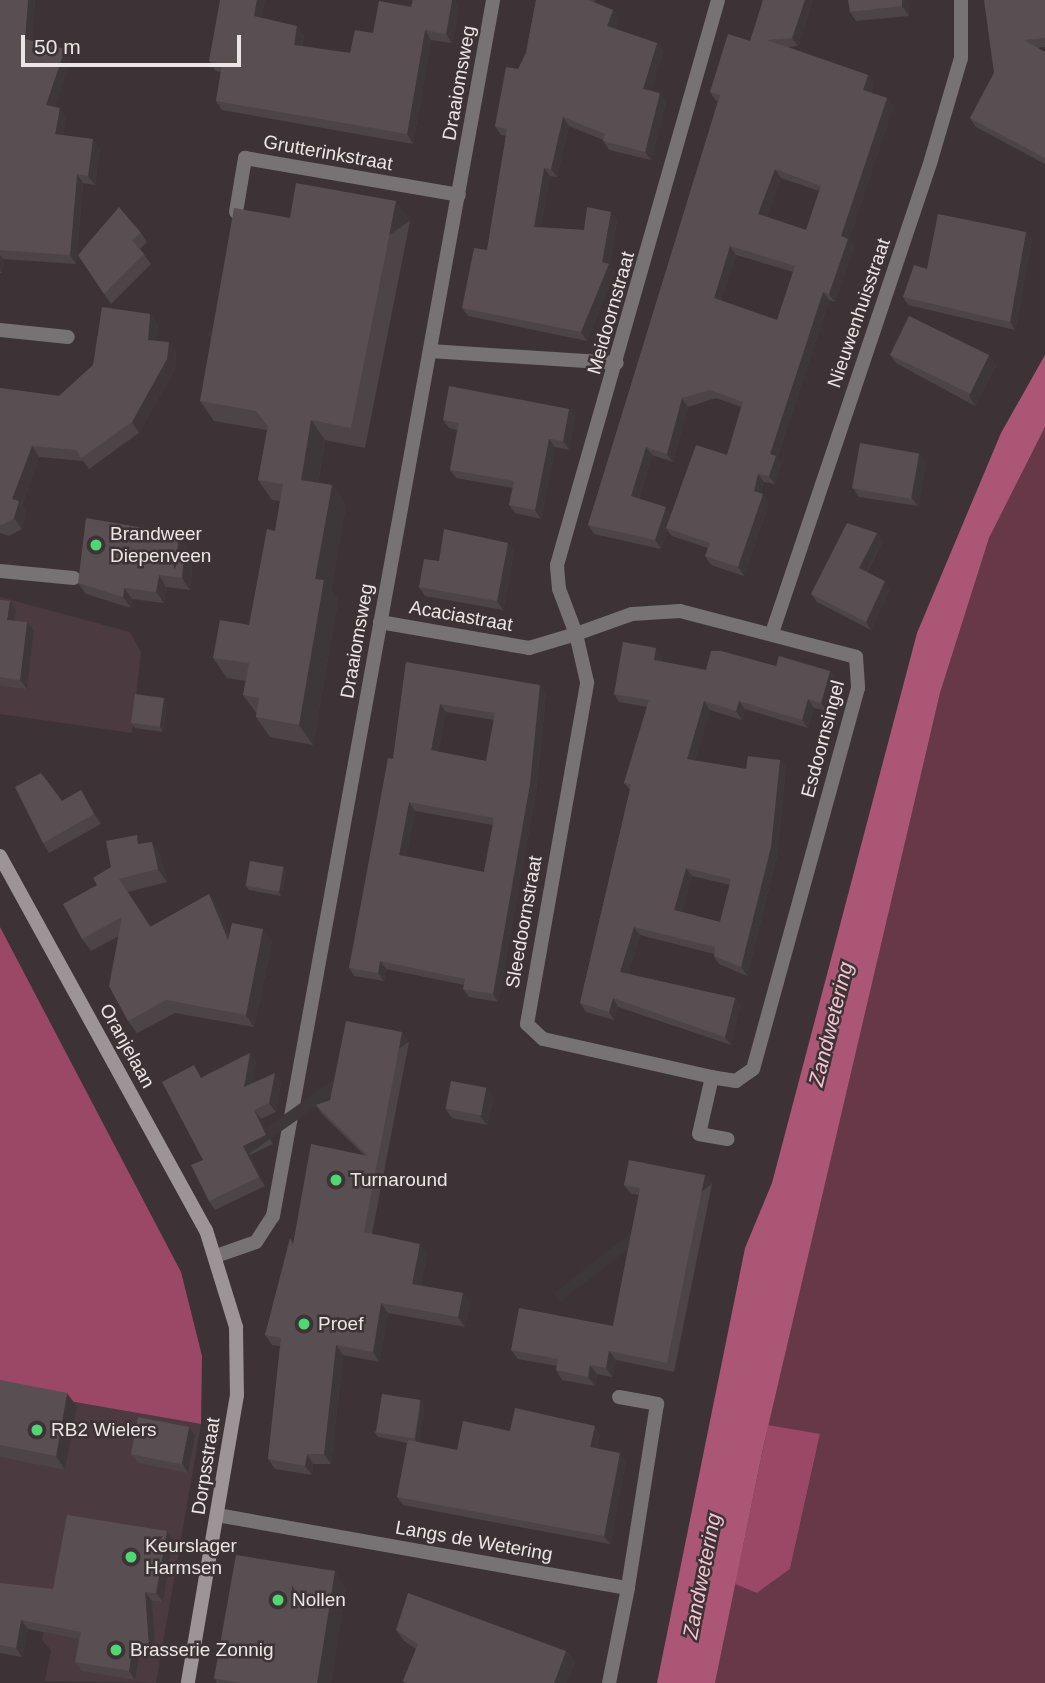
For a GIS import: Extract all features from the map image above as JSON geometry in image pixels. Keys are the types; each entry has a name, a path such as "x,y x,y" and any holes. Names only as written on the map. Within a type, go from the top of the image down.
{"street":[{"name":"Draaiomsweg","path":"216,1256 256,1242 273,1216 493,0"},
{"name":"Meidoornstraat","path":"576,634 559,589 557,565 617,363 718,0"},
{"name":"Nieuwenhuisstraat","path":"772,633 931,160 961,58 961,0"},
{"name":"Grutterinkstraat","path":"236,212 246,158 459,195"},
{"path":"0,330 68,337"},
{"path":"429,351 617,363"},
{"path":"0,571 74,578"},
{"name":"Esdoornsingel","path":"576,634 632,614 680,611 842,650 861,665 752,1069 736,1081 712,1077"},
{"name":"Acaciastraat","path":"380,622 529,648 576,634"},
{"name":"Sleedoornstraat","path":"576,634 587,682 527,1024 543,1038 712,1077"},
{"name":"Oranjelaan","path":"0,856 216,1256"},
{"path":"712,1077 699,1134 728,1139"},
{"name":"Dorpsstraat","path":"188,1683 239,1365 216,1256"},
{"path":"609,1683 628,1588 657,1404 619,1397"},
{"name":"Langs de Wetering","path":"217,1515 628,1588"}],"shaded area":[{"path":"1045,427 1045,1683 715,1683 735,1583 757,1593 790,1569 820,1435 768,1425 940,693 989,538"},
{"path":"0,597 130,632 141,652 132,733 0,714"},
{"path":"0,927 181,1272 202,1356 201,1424 0,1389"},
{"path":"0,1389 201,1424 156,1683 45,1681 51,1650 42,1640 50,1597 0,1586"},
{"path":"768,1425 820,1434 790,1569 757,1593 735,1584"}],"water":[{"name":"Zandwetering","path":"1045,355 1045,427 989,538 940,693 764,1444 715,1683 657,1683 745,1248 772,1183 917,633 1001,433"}],"building":[{"path":"0,0 28,0 25,39 65,49 46,105 60,108 55,134 93,139 88,176 77,174 70,255 0,250"},
{"path":"220,0 257,0 254,16 297,26 294,45 350,53 355,30 373,33 379,1 411,7 413,0 452,0 446,34 425,30 407,134 216,101 222,64 209,61"},
{"path":"536,0 588,0 613,10 607,26 657,43 643,89 660,93 645,152 603,141 605,134 563,117 551,169 544,168 534,227 584,230 587,207 611,212 602,262 609,264 581,332 462,308 474,248 487,250 507,129 495,126 506,67 518,69 526,53"},
{"path":"763,0 805,0 792,38 767,40 868,75 863,90 887,98 841,236 848,239 829,294 823,292 770,454 776,456 769,476 758,474 754,491 763,494 738,567 705,556 710,543 666,528 696,445 727,455 743,402 710,390 682,398 667,454 646,447 631,496 666,507 655,540 588,525 720,95 710,92 728,34 750,41","holes":["775,169 821,186 806,230 758,214","730,246 795,266 777,320 714,298"]},
{"path":"848,0 902,0 902,6 850,12"},
{"path":"984,0 1045,0 1045,38 1024,40 1045,52 1045,158 970,118 994,73"},
{"path":"296,183 396,201 351,428 311,420 301,480 332,485 315,579 324,580 299,725 256,717 259,698 243,695 249,663 213,658 220,620 249,625 267,529 275,531 283,484 258,480 268,426 256,411 200,401 234,208 290,218"},
{"path":"119,207 141,233 132,240 144,254 104,294 78,255"},
{"path":"938,214 1026,232 1010,322 903,297 914,265 927,269"},
{"path":"102,307 150,314 148,340 169,342 167,359 132,422 81,458 76,450 32,446 12,499 19,501 14,518 2,525 0,388 59,396 93,365"},
{"path":"909,316 989,355 970,394 890,355"},
{"path":"449,386 569,409 563,441 549,439 535,510 509,505 514,481 450,470 459,423 443,420"},
{"path":"860,443 919,453 911,499 852,488"},
{"path":"86,518 179,534 177,554 184,555 182,578 159,575 156,592 124,588 123,597 78,583"},
{"path":"847,523 877,533 859,568 885,581 866,622 811,594"},
{"path":"444,529 508,543 497,601 419,587 424,559 439,561"},
{"path":"0,600 10,601 7,620 27,622 20,680 0,677"},
{"path":"623,642 656,648 654,660 706,670 711,651 721,651 776,666 779,656 830,671 821,703 808,699 802,720 739,701 736,711 704,701 687,759 746,769 748,756 780,760 771,847 741,967 714,956 715,947 634,927 620,972 735,998 725,1037 613,998 609,1012 580,1003 631,785 624,783 649,700 614,694","holes":["686,868 731,879 720,922 674,910"]},
{"path":"406,662 540,685 530,784 493,994 463,989 465,979 380,961 378,973 349,968 388,758 393,759","holes":["440,704 495,713 486,761 431,750","409,802 494,818 484,872 399,855"]},
{"path":"135,694 164,698 160,727 131,723"},
{"path":"41,773 62,801 81,790 94,814 43,843 15,787"},
{"path":"137,835 138,844 152,842 158,869 119,879 150,927 209,894 228,940 232,923 263,929 246,1015 166,1000 128,1021 109,986 122,917 82,939 63,904 97,885 93,878 111,867 106,841"},
{"path":"250,861 283,867 279,892 246,886"},
{"path":"346,1021 402,1032 364,1232 420,1244 412,1284 463,1293 458,1317 381,1303 373,1352 336,1345 324,1454 307,1454 305,1466 268,1459 281,1338 265,1335 290,1238 293,1244 311,1144 368,1156 316,1105 330,1100"},
{"path":"250,1053 244,1087 275,1073 269,1103 254,1110 266,1135 243,1146 259,1177 209,1201 191,1165 203,1160 162,1082 194,1065 201,1078"},
{"path":"451,1081 486,1088 481,1115 446,1108"},
{"path":"629,1160 705,1175 667,1363 609,1351 606,1368 590,1365 588,1377 556,1370 558,1359 511,1350 519,1308 613,1326 640,1188 624,1185"},
{"path":"0,1380 67,1393 56,1456 0,1445"},
{"path":"382,1394 421,1400 414,1439 376,1433"},
{"path":"515,1408 595,1426 590,1447 620,1453 604,1536 397,1497 408,1440 457,1450 463,1421 510,1431"},
{"path":"138,1417 189,1427 182,1464 131,1454"},
{"path":"67,1515 167,1531 156,1593 145,1592 149,1648 132,1650 129,1671 75,1662 81,1632 21,1620 16,1648 0,1645 0,1583 53,1589"},
{"path":"236,1555 335,1571 317,1683 240,1683 214,1678"},
{"path":"408,1593 566,1651 554,1683 403,1681 418,1644 396,1630"}],"place":[{"name":"Brandweer Diepenveen","path":"96,545"},
{"name":"Turnaround","path":"336,1180"},
{"name":"Proef","path":"304,1324"},
{"name":"RB2 Wielers","path":"37,1430"},
{"name":"Keurslager Harmsen","path":"131,1557"},
{"name":"Nollen","path":"278,1600"},
{"name":"Brasserie Zonnig","path":"116,1650"}]}
